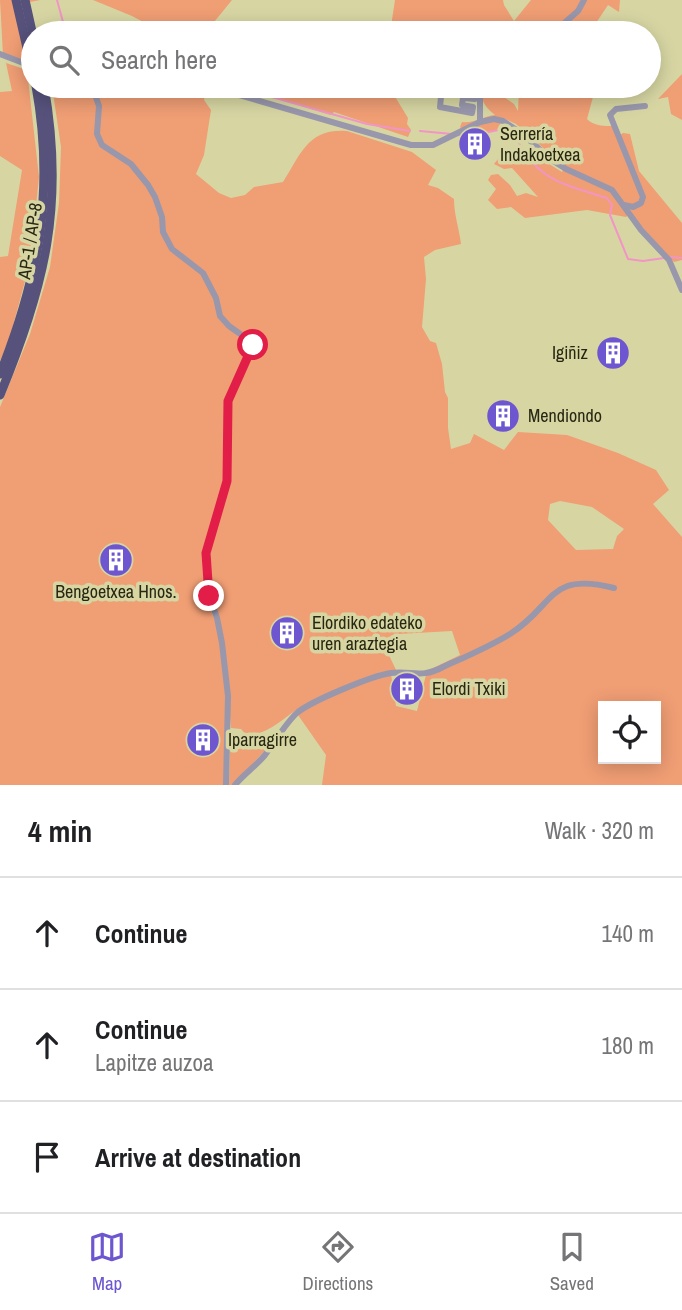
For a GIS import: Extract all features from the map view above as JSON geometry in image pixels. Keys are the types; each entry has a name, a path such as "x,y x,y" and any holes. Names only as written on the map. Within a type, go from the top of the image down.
{"highway":[{"path":"16,0 21,22"},
{"path":"25,0 30,21"},
{"name":"AP-1 / AP-8","path":"0,374 29,293 43,223 44,152 37,98"},
{"name":"AP-1 / AP-8","path":"0,395 32,312 48,242 53,169 46,98"}],"street":[{"path":"566,21 584,0"},
{"path":"0,54 21,62"},
{"path":"97,98 99,106 97,134 102,145 131,164 148,185 162,217 163,232 172,248 203,273 216,298 220,316 253,343 228,401 227,481 206,553 209,596 222,643 228,696 226,785"},
{"path":"249,98 411,145 433,145 480,122 494,119 503,121 524,135 550,159 612,190 641,230 667,257 682,290"},
{"path":"441,98 440,107 472,113 473,107 462,105 463,98"},
{"path":"480,98 480,122"},
{"path":"624,205 633,207 641,203 643,197 610,115 615,109 645,106"},
{"path":"235,785 263,758 296,713 318,701 382,674 427,674 444,667 510,634 559,588 576,584 614,588"}],"shaded area":[{"path":"0,0 40,0 25,3 26,21 21,21 21,61 3,55"},
{"path":"93,0 232,0 215,21 141,21"},
{"path":"395,0 503,0 514,21 392,21"},
{"path":"531,0 582,0 576,9 586,0 620,0 619,12 608,5 597,21 514,21"},
{"path":"6,63 21,68 21,98 30,98 39,177 30,263 10,337 0,361 0,257 8,256 22,170 0,156 0,92 12,91"},
{"path":"682,74 682,120 671,114 668,97 658,99"},
{"path":"54,98 204,98 211,110 204,155 196,174 219,193 231,198 245,195 254,187 283,182 314,138 334,131 347,131 412,152 436,170 428,185 454,199 461,244 435,250 424,257 426,279 422,327 430,341 436,343 442,364 448,398 451,449 470,443 474,434 504,450 518,432 567,435 656,470 669,490 653,504 682,537 682,785 322,785 326,755 298,715 301,707 269,729 255,735 247,736 241,729 231,728 223,656 226,695 225,785 0,785 0,407 30,334 50,267 59,203 61,147","holes":["223,493 226,495 208,550 212,607 217,619 221,643 210,609 201,606 202,600 208,603 205,547","560,501 592,507 624,529 617,536 613,549 576,550 548,520 550,504","452,631 460,655 427,671 417,711 396,706 391,674 397,672 387,651 399,634"]},
{"path":"274,98 396,98 408,118 407,124 411,130 408,137 334,112 331,115"},
{"path":"483,98 506,98 518,111 519,98 593,98 587,119 603,126 614,126 617,137 623,133 630,134 639,171 682,223 682,260 674,262 631,212 626,217 587,210 525,218 511,207 497,209 488,200 496,189 488,180 491,175 498,174 517,196 526,193 538,197 512,168 504,169 494,164 498,159 515,160 530,152 562,172 564,166 516,124 503,118 497,130 469,137 460,127 462,122 495,115"},
{"path":"259,739 267,748 234,785 229,785 230,742 234,740 242,743"}],"waterway":[{"path":"57,0 63,21"},
{"path":"275,98 367,124 410,131"},
{"path":"458,135 472,136 499,130 513,132 540,170 562,183 607,198 612,205 610,215 628,259 643,261 664,258"},
{"path":"420,131 452,134"},
{"path":"669,257 682,258"}],"place":[{"name":"Serrería Indakoetxea","path":"475,144"},
{"name":"Igiñiz","path":"613,353"},
{"name":"Mendiondo","path":"503,416"},
{"name":"Bengoetxea Hnos.","path":"116,560"},
{"name":"Elordiko edateko uren araztegia","path":"287,633"},
{"name":"Elordi Txiki","path":"407,689"},
{"name":"Iparragirre","path":"203,740"}],"route":[{"path":"209,596 206,553 227,481 228,401 253,345"}]}
